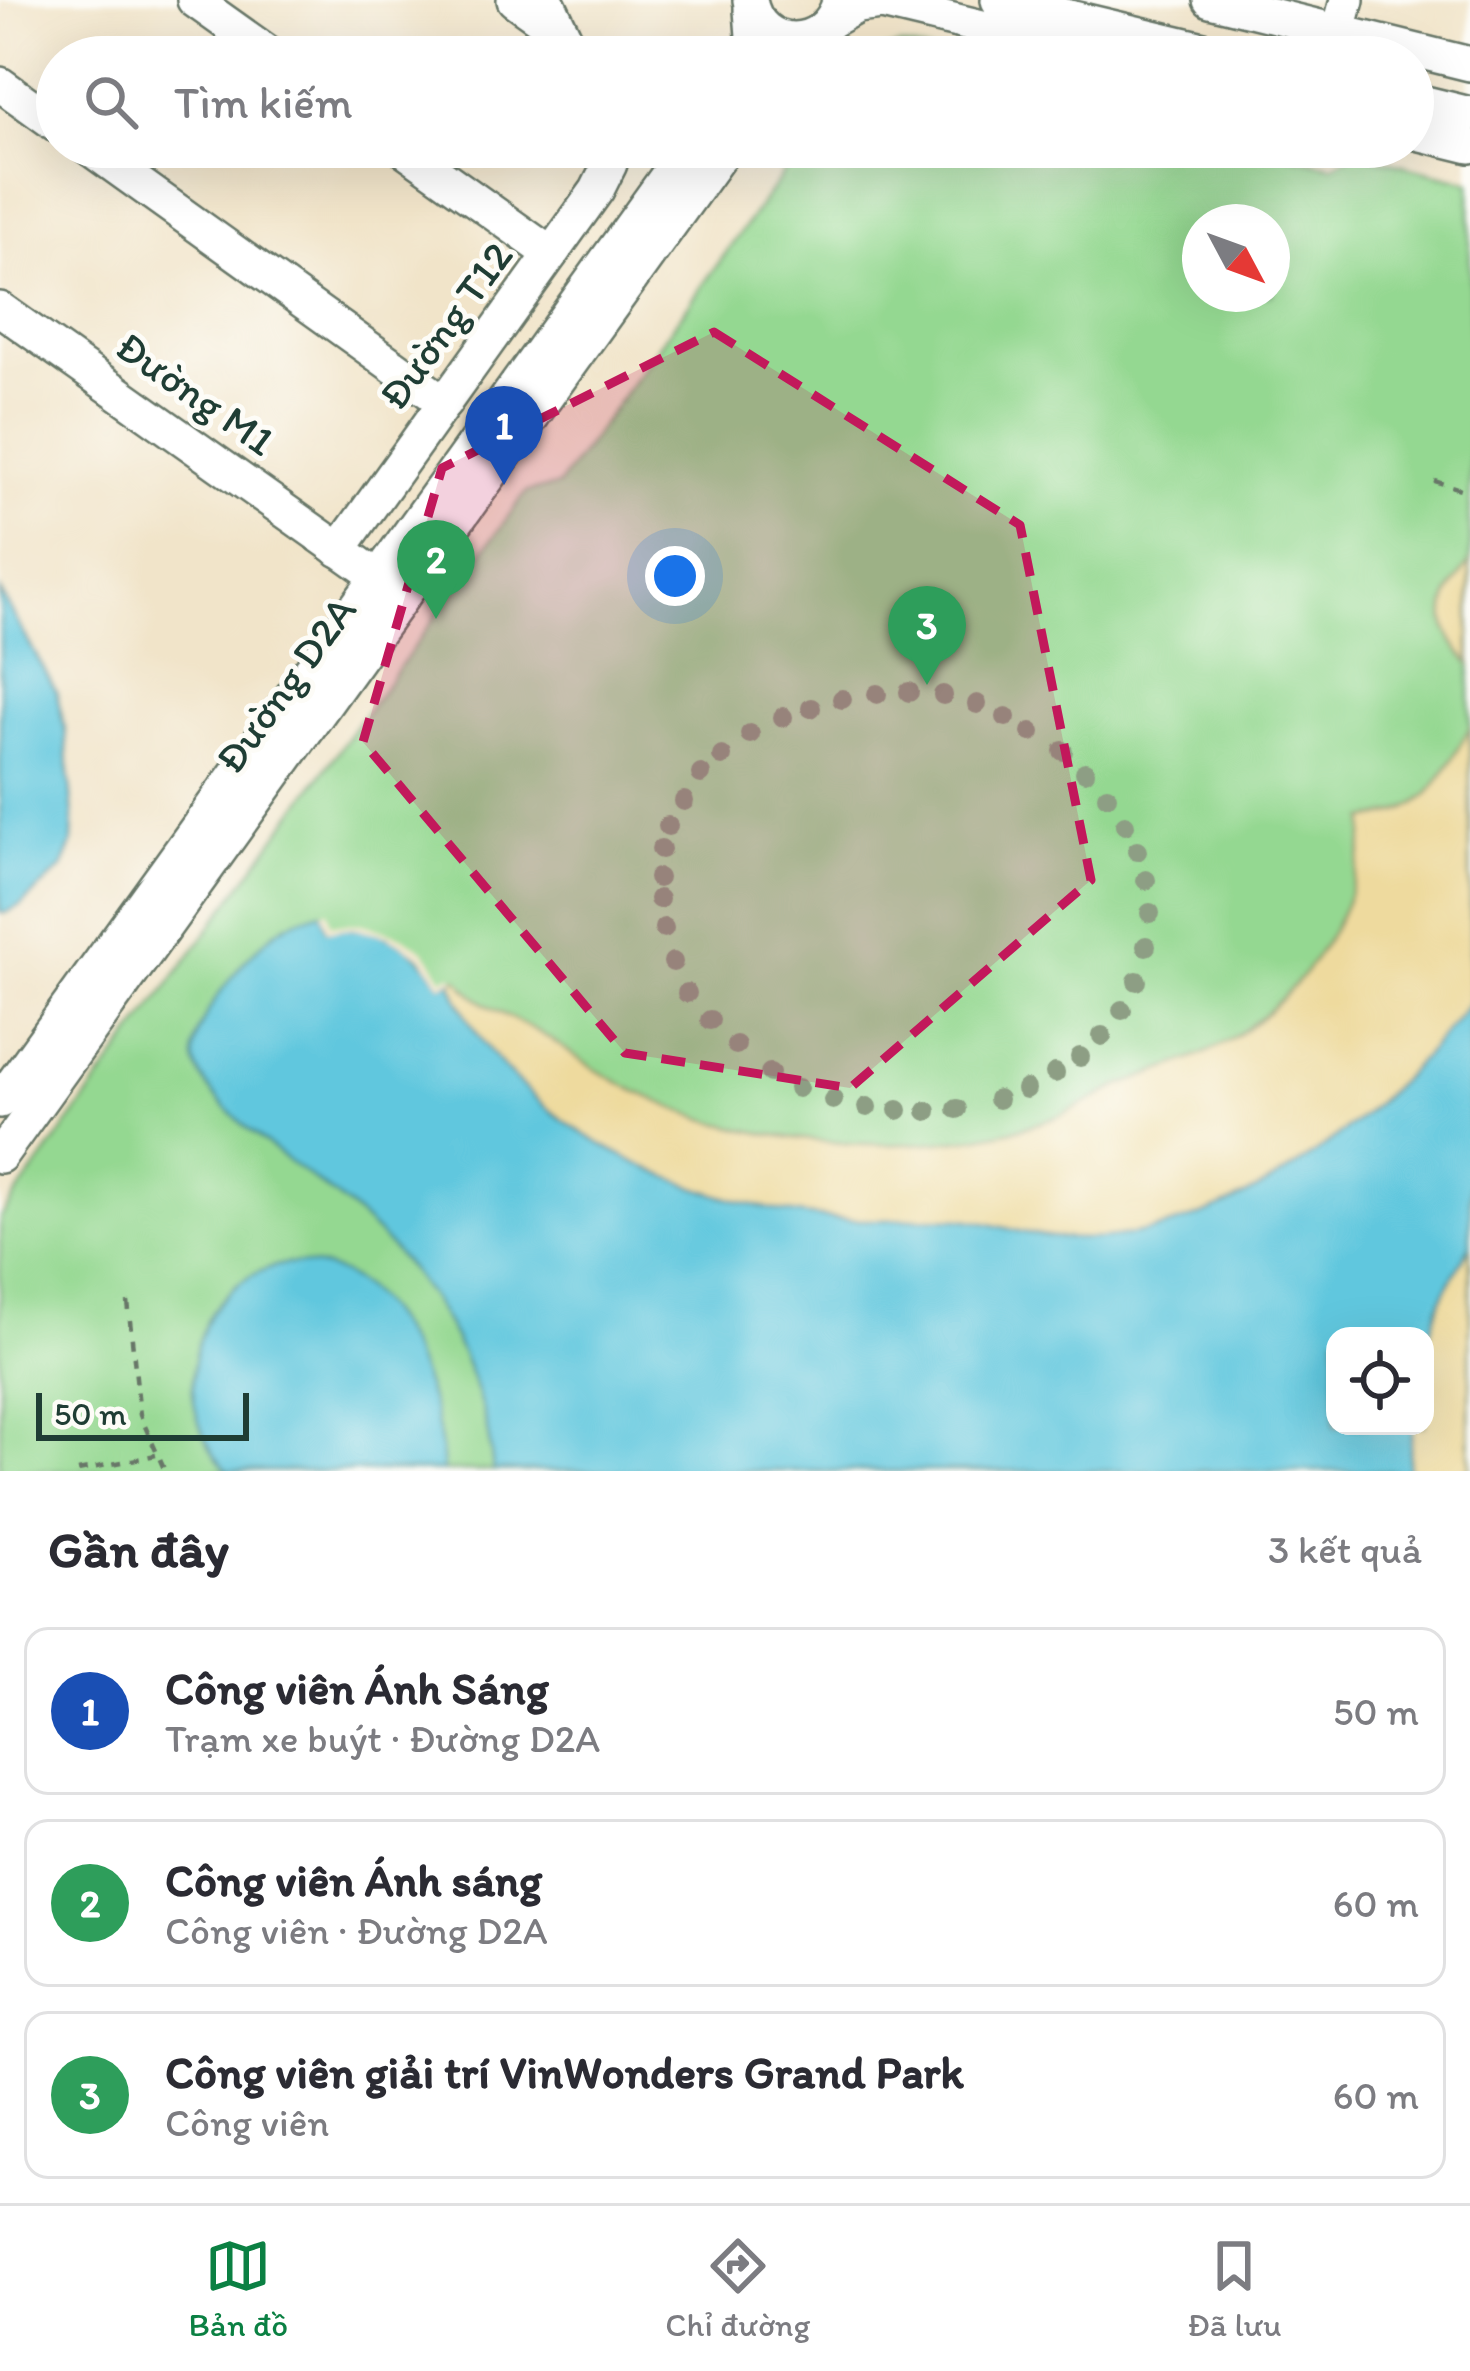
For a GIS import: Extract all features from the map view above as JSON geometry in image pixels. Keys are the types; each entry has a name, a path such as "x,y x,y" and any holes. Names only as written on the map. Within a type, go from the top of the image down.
{"street":[{"path":"194,0 245,36"},
{"path":"514,0 557,36"},
{"path":"547,0 564,36"},
{"path":"998,0 1149,36"},
{"path":"1210,0 1340,30"},
{"path":"814,36 836,10 882,3 1020,36"},
{"path":"751,5 768,32 778,36"},
{"path":"751,5 753,36"},
{"path":"1434,55 1470,64"},
{"path":"0,84 36,109"},
{"path":"1434,105 1470,114"},
{"path":"1434,137 1470,146"},
{"path":"117,168 445,403"},
{"path":"430,168 551,254"},
{"name":"Đường T12","path":"339,550 551,254 606,168"},
{"name":"Đường D2A","path":"6,1136 392,587 674,168"},
{"name":"Đường D2A","path":"0,1101 710,168"},
{"name":"Đường M1","path":"0,309 392,587"}],"path":[{"path":"1434,482 1470,492"},
{"path":"128,1302 140,1414 165,1471"},
{"path":"78,1471 156,1455"}],"highlighted area":[{"path":"714,332 1020,525 1091,880 850,1088 625,1053 363,742 442,468"}],"green space":[{"path":"787,168 1414,168 1470,182 1470,1471 0,1471 0,1218 526,492 558,486"}],"sand":[{"path":"1470,562 1470,664 1451,637 1444,614 1451,590"},
{"path":"1470,728 1470,1002 1378,1102 1306,1159 1226,1205 1149,1231 1081,1241 813,1216 771,1210 675,1181 581,1132 539,1101 502,1065 472,1025 451,981 458,978 485,1004 613,1079 718,1123 798,1139 871,1144 945,1142 1017,1129 1214,1049 1280,1000 1323,947 1339,917 1361,853 1366,819 1420,801 1441,778"},
{"path":"1470,1245 1470,1471 1408,1471 1411,1435 1434,1435 1432,1327 1440,1300"}],"water":[{"path":"0,591 56,691 65,729 73,816 72,844 62,868 21,905 5,913 0,912"},
{"path":"322,912 327,930 378,933 407,947 441,985 451,981 476,1032 512,1077 557,1115 608,1148 664,1175 779,1211 850,1220 961,1219 1072,1239 1109,1238 1166,1227 1267,1184 1306,1160 1378,1102 1470,1002 1470,1245 1440,1300 1432,1327 1326,1327 1326,1435 1411,1435 1408,1471 493,1471 476,1390 442,1316 419,1282 364,1221 235,1117 195,1063 200,1029 222,989 268,939 295,921"},
{"path":"284,1264 339,1272 387,1312 427,1390 443,1471 228,1471 208,1444 196,1413 196,1350 208,1320 226,1295 252,1276"}],"pier":[{"path":"328,911 331,924 364,924 402,936 426,952 443,978 456,978 441,986 422,957 387,936 352,928 327,931 322,912"}],"place":[{"name":"Công viên Ánh Sáng","path":"504,485"},
{"name":"Công viên Ánh sáng","path":"436,619"},
{"name":"Công viên giải trí VinWonders Grand Park","path":"927,685"}]}
